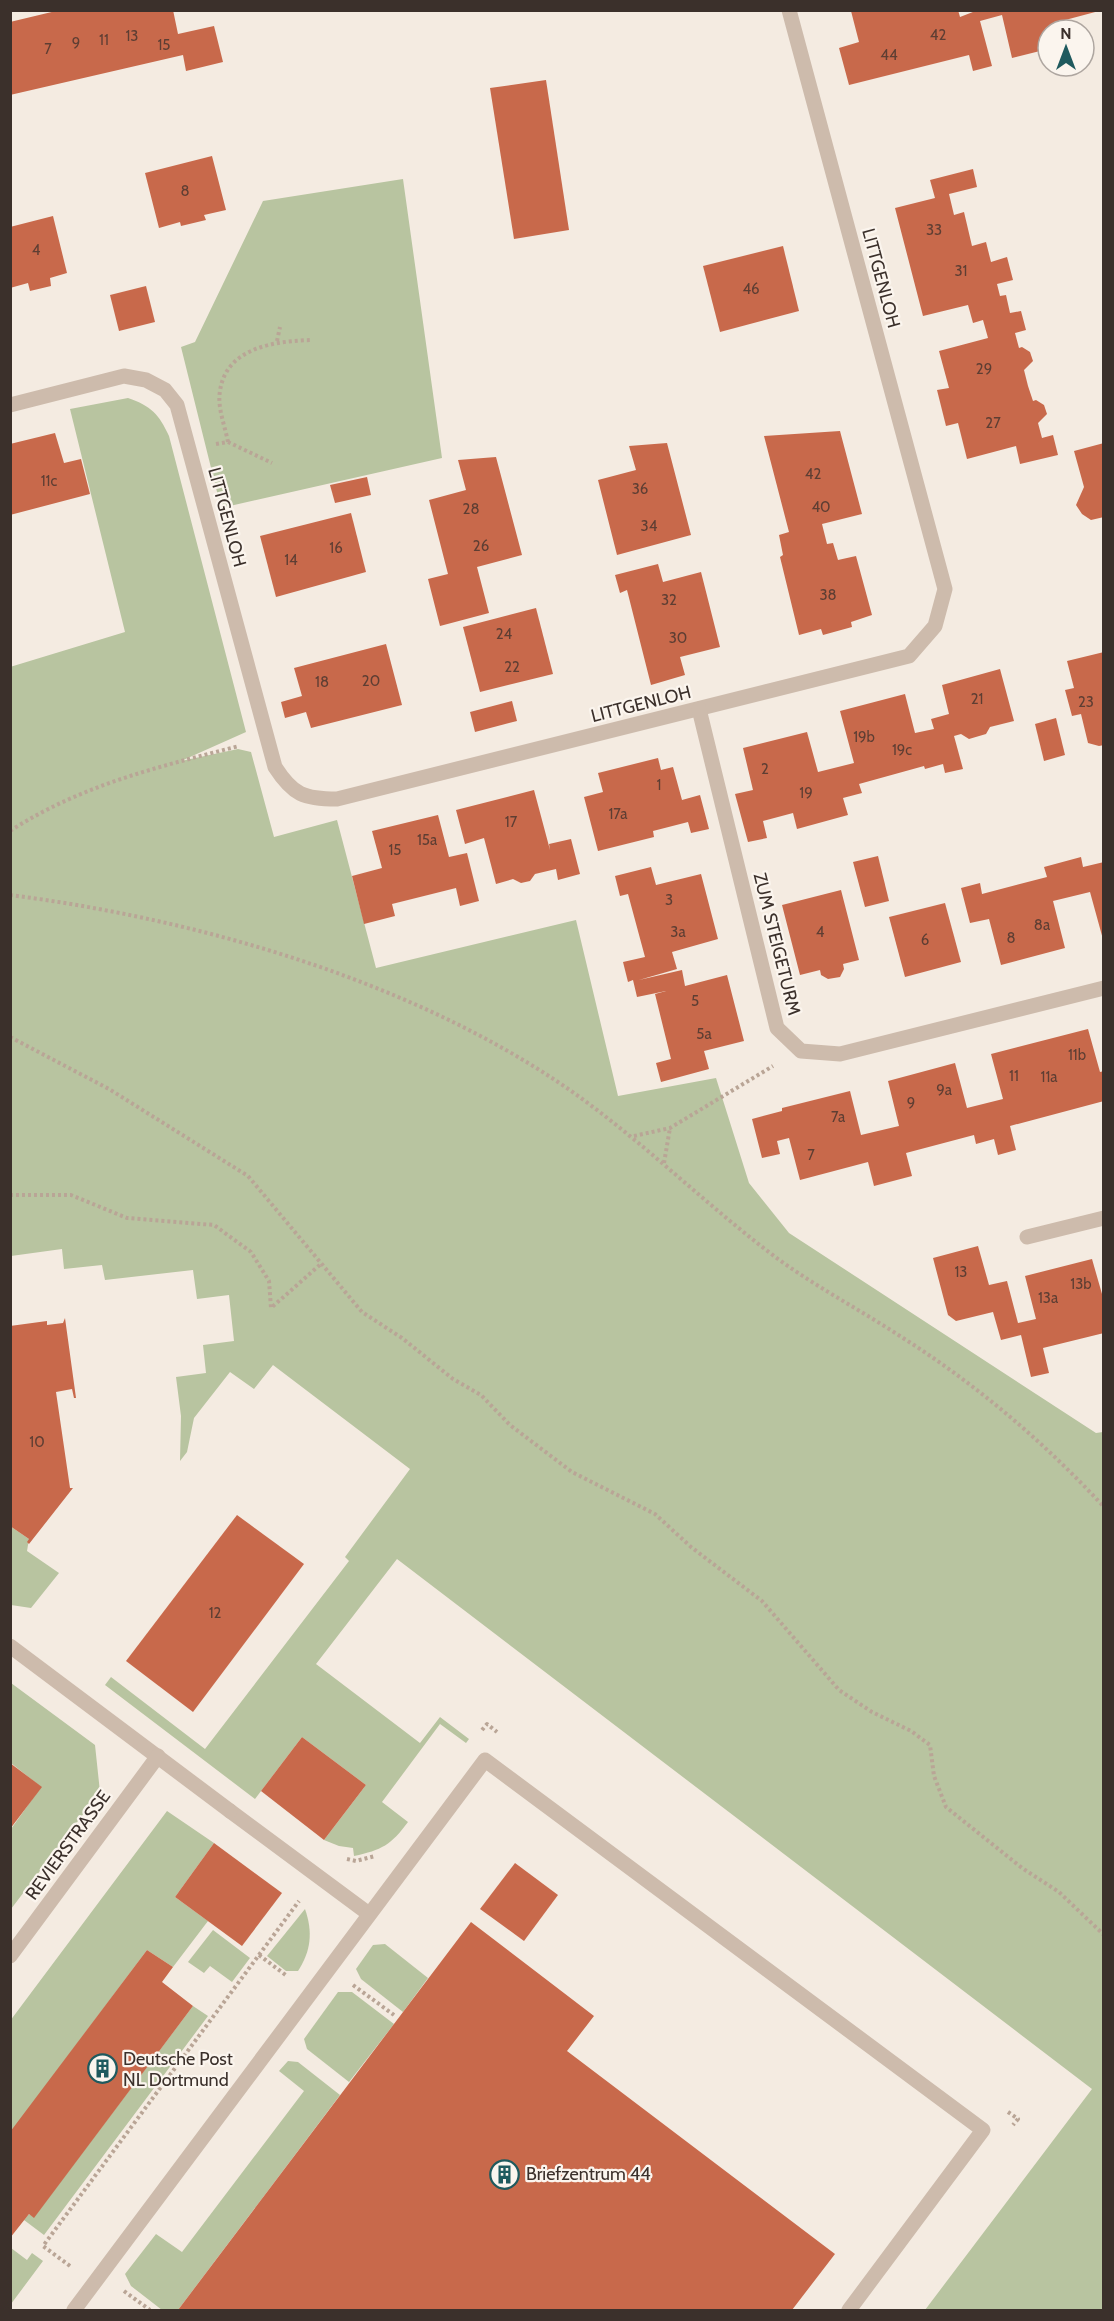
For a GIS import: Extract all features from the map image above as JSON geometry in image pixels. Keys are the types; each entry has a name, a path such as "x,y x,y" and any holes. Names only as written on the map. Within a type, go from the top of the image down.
{"street":[{"name":"LITTGENLOH","path":"10,405 124,376 146,380 165,390 177,405 275,767 288,787 311,799 337,799 909,656 935,626 945,589 789,10"},
{"name":"ZUM STEIGETURM","path":"699,710 777,1028 801,1051"},
{"path":"801,1051 840,1054 1104,988"},
{"path":"1027,1237 1104,1218"},
{"path":"10,1646 369,1914"},
{"name":"REVIERSTRASSE","path":"10,1956 158,1756"},
{"path":"74,2310 485,1760 983,2130 849,2310"}],"path":[{"path":"277,341 279,327"},
{"path":"228,442 219,392 226,371 239,356 277,341 312,340"},
{"path":"189,451 228,442 272,463"},
{"path":"10,831 44,809 90,788 266,739"},
{"path":"10,895 56,901 192,930 332,970 483,1036 558,1082 633,1136 779,1259 906,1339 989,1398 1063,1463 1104,1507"},
{"path":"10,1037 108,1089 248,1176 362,1312 402,1338 453,1379 481,1395 510,1425 572,1472 655,1514 691,1547 762,1601 839,1690 872,1712 911,1731 930,1745 934,1776 946,1807 1022,1868 1059,1893 1104,1935"},
{"path":"633,1136 670,1128 740,1083 801,1051"},
{"path":"664,1163 670,1128"},
{"path":"10,1195 71,1195 127,1218 214,1224 251,1252 269,1281 271,1308 322,1263"},
{"path":"78,2272 43,2246 299,1902"},
{"path":"259,1955 292,1980"},
{"path":"348,1981 394,2015"},
{"path":"116,2285 150,2310"}],"green space":[{"path":"403,179 442,458 221,508 181,347 195,342 263,201"},
{"path":"128,398 143,404 153,412 162,422 169,436 246,732 181,761 238,749 251,752 274,837 337,820 376,968 576,920 618,1096 716,1078 749,1183 789,1233 1096,1433 1103,1432 1103,2310 925,2310 1092,2089 397,1559 316,1664 420,1743 440,1717 469,1739 466,1743 440,1724 382,1802 408,1822 391,1841 379,1849 354,1856 353,1848 324,1840 366,1785 302,1737 255,1799 105,1685 111,1677 205,1749 349,1561 345,1557 410,1469 273,1365 254,1389 230,1372 194,1418 187,1452 180,1461 181,1416 176,1377 206,1373 203,1345 234,1341 229,1295 197,1299 193,1270 105,1280 102,1265 64,1269 62,1249 11,1256 10,667 125,632 70,409"},
{"path":"10,1526 29,1539 27,1551 59,1573 31,1608 11,1605"},
{"path":"11,1683 95,1745 100,1792 11,1909 11,1829 41,1787 11,1763"},
{"path":"167,1811 214,1843 175,1897 208,1921 173,1967 147,1950 11,2132 10,2021"},
{"path":"305,1909 310,1933 306,1956 298,1971 286,1971 267,1956"},
{"path":"213,1930 250,1958 232,1982 210,1966 204,1973 188,1962"},
{"path":"385,1944 428,1978 403,2012 361,1979 356,1969 373,1945"},
{"path":"338,1992 352,1992 394,2024 349,2082 307,2049 304,2039"},
{"path":"193,2006 208,2016 44,2235 24,2220 29,2214 34,2217"},
{"path":"288,2061 298,2062 340,2095 178,2310 162,2310 131,2286 125,2274 156,2234 182,2252 304,2091 279,2071"},
{"path":"11,2248 27,2260 32,2253 43,2261 11,2304"}],"building":[{"path":"60,10 173,10 178,34 214,26 223,62 186,71 183,55 10,95 10,22"},
{"path":"958,10 960,17 978,10 1099,11 1073,18 1036,18 1036,52 1012,58 1002,15 980,21 992,66 973,71 969,55 849,85 839,48 859,42 851,11"},
{"path":"546,80 569,230 514,239 490,88"},
{"path":"212,156 226,210 204,215 206,220 181,226 180,222 159,228 145,173"},
{"path":"973,169 977,187 949,194 954,215 964,212 972,246 986,242 991,262 1007,257 1013,280 997,284 1000,296 1006,295 1010,313 1021,311 1026,330 1015,333 1019,348 1022,347 1030,352 1033,361 1024,370 1028,386 1033,401 1036,400 1044,405 1047,414 1038,423 1042,438 1053,435 1058,455 1020,464 1016,446 967,459 958,423 946,426 937,390 949,388 939,351 988,338 983,320 973,323 968,305 923,316 895,208 935,198 930,180"},
{"path":"53,216 67,273 50,278 51,286 30,291 28,283 10,288 10,227"},
{"path":"783,246 799,311 720,332 703,266"},
{"path":"146,286 155,322 119,331 110,295"},
{"path":"840,431 862,514 822,524 827,544 833,543 838,560 856,556 872,615 851,622 852,627 823,635 821,629 799,635 780,557 783,555 779,535 789,532 764,436"},
{"path":"55,433 64,463 81,459 90,494 10,515 10,444"},
{"path":"667,443 691,535 617,555 598,480 636,470 629,446"},
{"path":"1104,443 1104,517 1091,520 1082,514 1076,505 1084,487 1074,451"},
{"path":"496,457 522,555 477,567 489,613 440,626 428,579 448,574 429,500 466,490 458,460"},
{"path":"367,477 371,495 335,503 330,485"},
{"path":"351,513 366,572 276,597 260,536"},
{"path":"658,564 663,582 701,572 720,647 680,657 685,675 651,685 627,590 620,593 615,575"},
{"path":"536,608 553,674 480,692 463,627"},
{"path":"386,644 402,705 311,728 306,712 285,718 281,702 302,696 294,668"},
{"path":"1104,652 1104,745 1099,746 1088,743 1081,714 1072,716 1065,690 1074,688 1067,661"},
{"path":"1000,669 1014,721 990,727 986,734 969,739 961,734 954,736 963,769 945,773 943,764 925,769 924,766 859,784 862,793 843,798 848,815 797,829 793,813 763,821 767,838 748,842 735,794 753,790 743,748 807,732 818,772 854,763 840,711 905,694 915,733 934,729 931,719 949,714 942,685"},
{"path":"512,701 517,721 475,732 470,712"},
{"path":"1056,718 1065,755 1044,761 1035,724"},
{"path":"658,758 661,770 673,767 682,800 700,795 709,829 691,833 688,822 653,831 654,837 598,851 584,797 603,792 598,773"},
{"path":"534,790 550,850 549,844 571,839 580,874 558,880 556,869 535,874 530,881 521,883 513,879 496,884 484,838 465,844 456,810"},
{"path":"438,815 449,857 467,853 479,901 460,906 456,888 392,904 395,916 364,924 352,876 382,868 372,831"},
{"path":"878,856 889,901 865,907 853,862"},
{"path":"1081,857 1083,867 1104,862 1104,943 1090,892 1053,901 1065,948 1001,965 989,919 970,923 961,888 980,883 982,894 1047,877 1044,867"},
{"path":"651,867 656,885 701,874 718,939 672,952 677,969 639,980 682,970 685,986 727,975 744,1041 704,1051 709,1069 661,1082 656,1063 671,1059 655,994 666,991 637,997 633,980 628,982 623,962 645,957 628,894 620,896 615,876"},
{"path":"841,890 859,960 843,964 844,969 840,977 828,979 821,975 820,970 800,975 782,905"},
{"path":"945,903 961,962 905,977 889,917"},
{"path":"1088,1029 1100,1072 1104,1071 1104,1101 1010,1126 1016,1150 998,1155 994,1139 976,1144 974,1135 906,1153 912,1176 874,1186 868,1162 800,1180 789,1138 777,1141 780,1154 762,1158 752,1119 782,1111 782,1108 850,1091 861,1135 899,1126 888,1081 955,1063 967,1108 1003,1099 991,1054"},
{"path":"978,1246 989,1285 1007,1281 1018,1323 1036,1319 1025,1276 1092,1259 1104,1301 1104,1333 1043,1348 1049,1373 1031,1377 1021,1335 1001,1340 993,1312 956,1321 948,1315 933,1258"},
{"path":"65,1318 76,1398 74,1398 72,1389 56,1392 70,1488 73,1488 29,1544 27,1542 29,1539 10,1526 10,1326 47,1321 47,1325 63,1323"},
{"path":"237,1515 304,1564 193,1712 126,1661"},
{"path":"302,1737 366,1785 324,1840 261,1791"},
{"path":"10,1763 42,1787 10,1829"},
{"path":"214,1843 282,1893 242,1946 175,1897"},
{"path":"515,1863 558,1895 524,1941 480,1909"},
{"name":"Briefzentrum 44","path":"471,1922 594,2016 567,2051 835,2254 792,2310 178,2310"},
{"name":"Deutsche Post NL Dortmund","path":"147,1950 173,1967 162,1982 193,2006 34,2218 29,2214 10,2238 10,2132"}],"place":[{"name":"Deutsche Post NL Dortmund","path":"102,2069"},
{"name":"Briefzentrum 44","path":"505,2174"}]}
